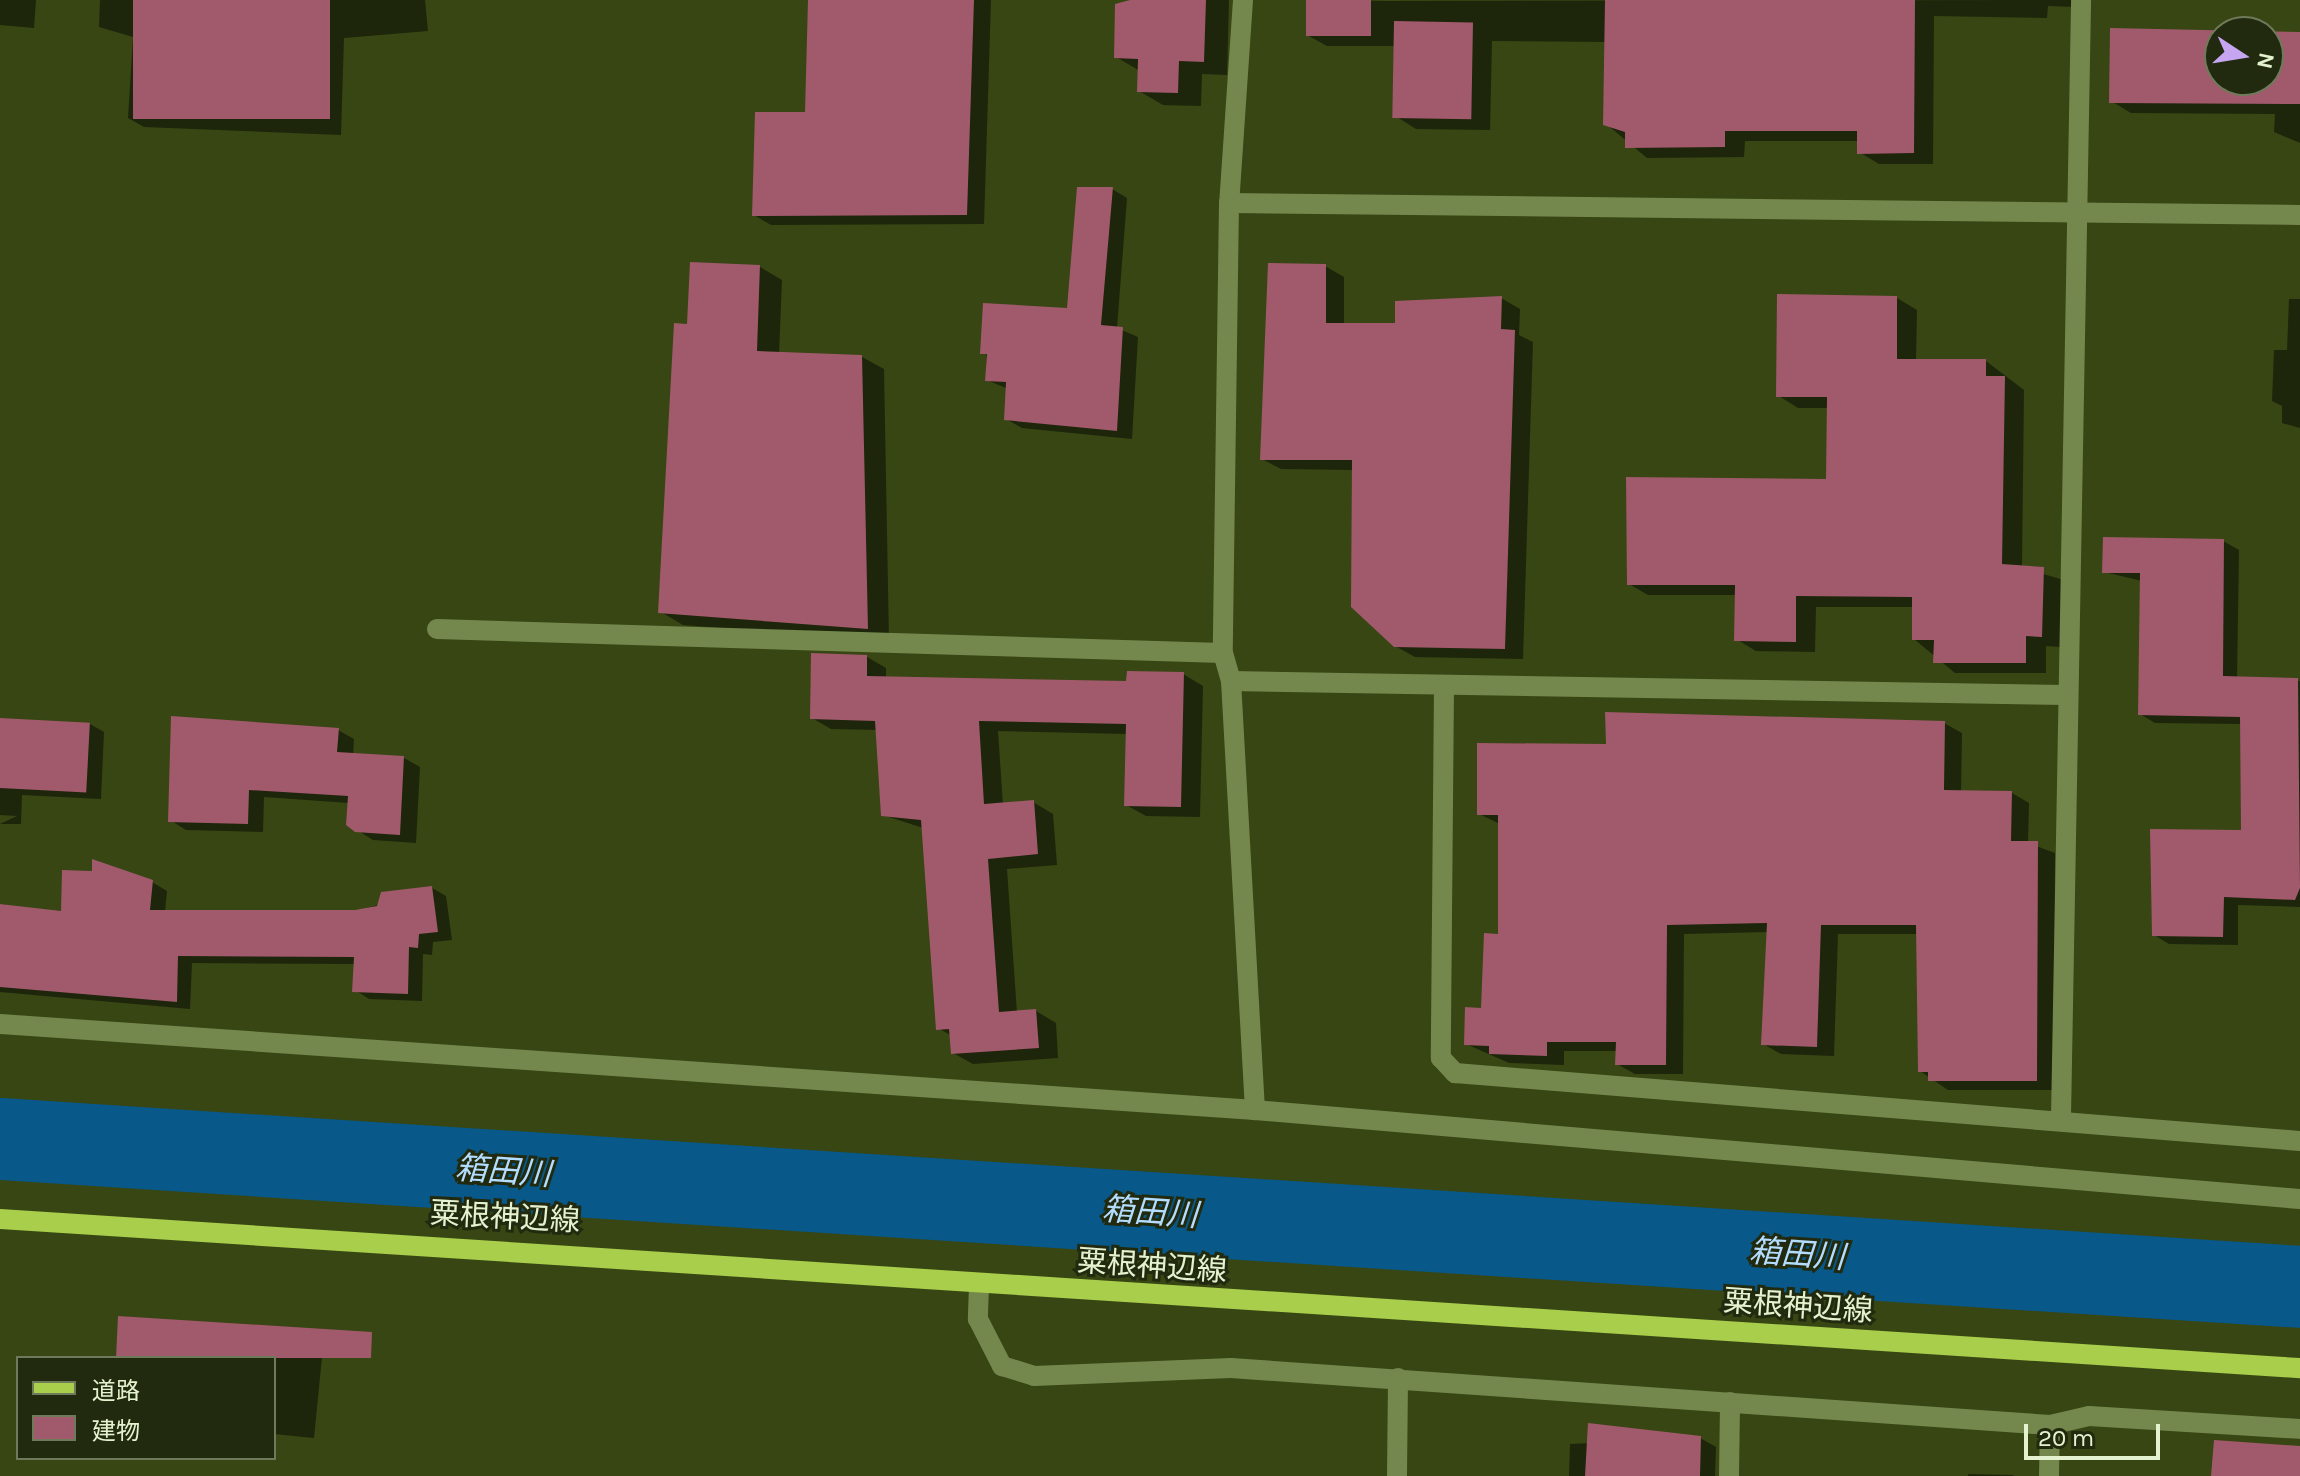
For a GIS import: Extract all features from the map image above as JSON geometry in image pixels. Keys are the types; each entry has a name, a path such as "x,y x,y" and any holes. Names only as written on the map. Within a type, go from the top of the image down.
{"main road":[{"name":"粟根神辺線","path":"0,1219 580,1251 979,1285 2300,1368"}],"street":[{"path":"1243,0 1229,203 1223,653 1231,681 1255,1110"},
{"path":"2061,1117 2081,0"},
{"path":"1229,203 2300,215"},
{"path":"437,629 1223,653"},
{"path":"1231,681 2067,695"},
{"path":"1444,686 1441,1058 1455,1073 2061,1117 2300,1141"},
{"path":"0,1024 1255,1110 2300,1199"},
{"path":"979,1285 978,1319 1002,1366 1034,1376 1231,1368 2050,1425 2089,1416 2300,1429"},
{"path":"1397,1476 1398,1378"},
{"path":"1729,1476 1730,1402"},
{"path":"2049,1476 2050,1425"}],"building":[{"path":"133,0 330,0 330,119 133,119"},
{"path":"808,0 974,0 967,215 752,216 755,112 805,112"},
{"path":"1130,0 1206,0 1204,62 1179,61 1178,93 1137,92 1138,59 1114,58 1115,4"},
{"path":"1306,0 1371,0 1371,36 1306,36"},
{"path":"1605,0 1915,0 1914,153 1857,154 1857,131 1725,131 1725,147 1625,148 1625,132 1603,125"},
{"path":"1394,21 1473,22 1471,119 1392,118"},
{"path":"2110,28 2204,30 2204,96 2284,96 2284,32 2300,32 2300,104 2109,103"},
{"path":"1077,187 1113,187 1101,325 1123,327 1117,431 1004,420 1006,382 985,381 987,354 980,354 983,303 1067,308"},
{"path":"690,262 760,265 757,351 862,355 868,629 658,613 674,323 687,324"},
{"path":"1268,263 1326,264 1326,323 1395,323 1395,301 1502,296 1501,329 1515,330 1505,649 1394,647 1351,607 1352,460 1260,460"},
{"path":"1777,294 1897,296 1897,359 1986,359 1986,376 2005,376 2002,564 2044,567 2042,637 2026,636 2026,663 1933,663 1934,640 1912,640 1912,597 1796,596 1796,642 1734,641 1735,585 1627,585 1626,477 1826,479 1827,397 1776,397"},
{"path":"2103,537 2224,539 2223,676 2298,678 2300,888 2295,900 2224,897 2223,937 2152,936 2150,829 2241,830 2240,717 2138,715 2140,573 2102,573"},
{"path":"811,653 867,655 867,676 1126,681 1127,671 1184,672 1181,807 1124,806 1126,724 979,721 984,804 1034,800 1038,854 988,859 999,1012 1036,1009 1039,1048 951,1054 949,1029 936,1030 921,820 881,816 875,721 810,719"},
{"path":"1605,712 1945,721 1944,790 2012,791 2011,841 2038,841 2037,1081 1928,1081 1928,1072 1918,1072 1916,925 1821,925 1817,1047 1761,1045 1767,923 1667,925 1666,1065 1615,1065 1616,1042 1547,1042 1547,1056 1489,1054 1489,1046 1464,1045 1465,1007 1481,1008 1484,933 1498,934 1498,815 1477,815 1477,743 1606,744"},
{"path":"171,716 339,728 337,752 404,756 400,835 355,832 346,825 348,796 249,790 248,824 168,822"},
{"path":"0,718 90,723 86,793 0,788"},
{"path":"92,859 153,880 150,910 355,910 377,906 381,892 432,886 438,932 419,934 418,948 409,947 408,994 352,992 354,957 178,956 177,1002 0,987 0,904 61,911 62,870 92,871"},
{"path":"118,1316 372,1332 371,1358 116,1356"},
{"path":"1588,1423 1701,1436 1700,1476 1585,1476"},
{"path":"2214,1440 2300,1446 2300,1476 2211,1476"}],"waterway":[{"name":"箱田川","path":"0,1139 2300,1287"}]}
